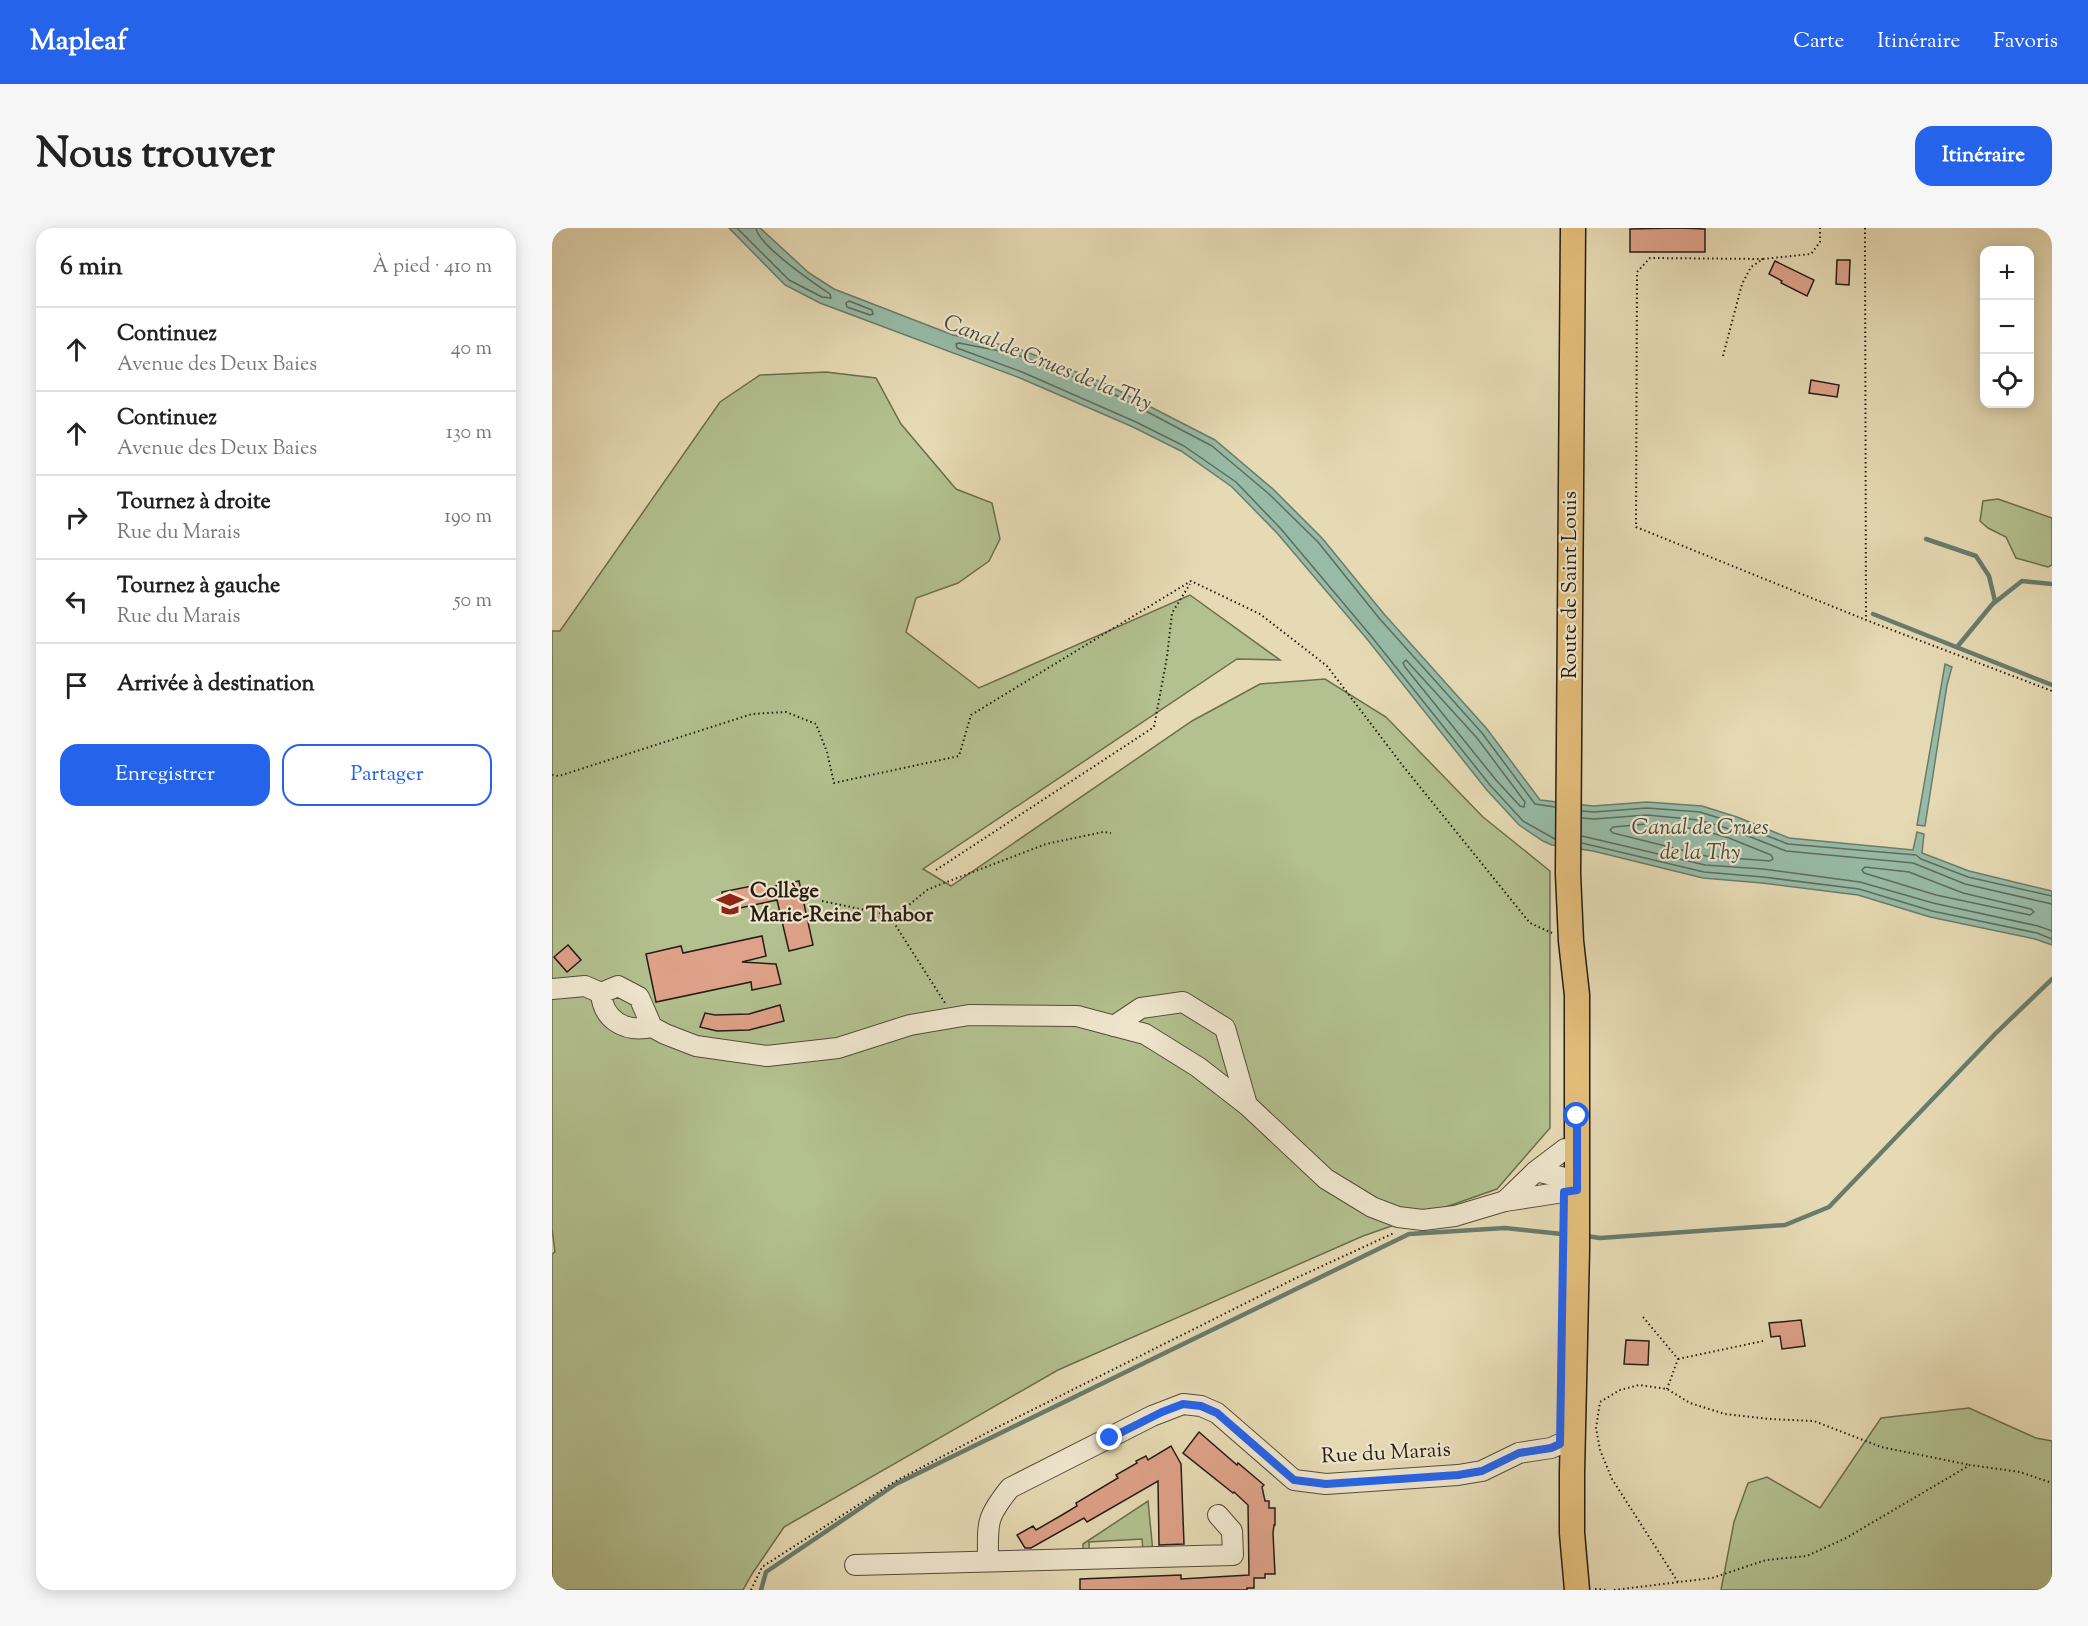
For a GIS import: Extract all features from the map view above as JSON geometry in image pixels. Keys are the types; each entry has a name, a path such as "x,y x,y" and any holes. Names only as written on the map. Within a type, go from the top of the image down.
{"main road":[{"name":"Route de Saint Louis","path":"1571,941 1568,874 1573,228"},
{"path":"1570,1197 1564,1149 1571,941"},
{"path":"1571,941 1577,995 1570,1197 1572,1533 1577,1590"},
{"path":"1566,1590 1560,1512 1560,1444 1570,1250"}],"street":[{"path":"552,989 585,986 601,993 618,986 639,997 652,1027"},
{"path":"601,993 602,1006 612,1019 622,1026 640,1030 652,1027 696,1046 766,1056 838,1048 910,1025 969,1015 1077,1016 1145,1034 1198,1066 1247,1105 1326,1179 1372,1207 1398,1217 1423,1220 1455,1216 1505,1201 1570,1197"},
{"path":"1114,1026 1141,1008 1183,1002 1225,1028 1247,1105"},
{"path":"1505,1201 1536,1171 1564,1149"},
{"path":"1536,1171 1570,1197"},
{"name":"Rue du Marais","path":"988,1561 988,1524 993,1509 1010,1488 1152,1416 1183,1404 1201,1406 1217,1413 1294,1480 1326,1484 1458,1475 1482,1471 1519,1453 1551,1448 1560,1444"},
{"path":"855,1564 1233,1555 1232,1531 1218,1515"}],"path":[{"path":"1820,228 1820,242 1810,254 1763,259 1650,258 1637,272 1636,527 1866,620 2052,691"},
{"path":"1865,228 1866,620"},
{"path":"1723,356 1742,284 1751,267 1763,259"},
{"path":"552,775 559,776 752,714 786,712 816,724 827,752 834,783 959,756 971,715 1191,581"},
{"path":"936,870 1154,727 1167,657 1172,613 1191,581"},
{"path":"1191,581 1260,614 1327,666 1403,766 1530,923 1571,941"},
{"path":"892,919 927,890 939,885 1046,844 1103,832 1111,833"},
{"path":"822,901 889,915 955,1018"},
{"path":"751,1590 762,1567 894,1482 1178,1336 1294,1279 1423,1220"},
{"path":"1643,1317 1678,1359"},
{"path":"1678,1359 1763,1341"},
{"path":"1667,1389 1678,1359"},
{"path":"1678,1582 1612,1479 1600,1450 1596,1428 1600,1402 1620,1390 1639,1385 1667,1389 1690,1403 1725,1414 1814,1421 1881,1447 1970,1466 2020,1472 2052,1483"},
{"path":"1614,1590 1712,1578 1766,1560 1807,1556 1846,1538 1970,1466"},
{"path":"1589,1590 1608,1590"}],"shaded area":[{"path":"826,372 876,378 901,424 956,489 992,503 1000,539 989,561 958,583 916,598 906,632 979,688 1190,595 1280,660 1237,659 923,869 951,886 1192,721 1260,684 1325,679 1386,717 1483,817 1550,871 1550,1128 1497,1189 1363,1236 1058,1370 784,1527 743,1590 552,1590 552,1254 555,1252 552,1229 552,631 560,631 720,402 760,375"},
{"path":"1998,499 2052,518 2052,565 2048,567 2016,558 2006,537 1980,521 1983,501"},
{"path":"1969,1408 2036,1438 2052,1441 2052,1590 1721,1590 1734,1522 1748,1483 1767,1477 1820,1508 1881,1418"},
{"path":"1148,1501 1153,1552 1143,1551 1142,1539 1089,1542 1089,1554 1083,1554 1083,1544"}],"water":[{"name":"Canal de Crues de la Thy","path":"729,228 760,228 809,273 834,289 953,335 1017,348 1106,384 1215,440 1273,489 1322,538 1384,614 1487,729 1540,800 1593,806 1647,802 1702,806 1789,838 1913,850 1917,832 1924,834 1922,853 1969,871 2052,891 2052,945 2035,939 1930,917 1858,895 1703,878 1593,851 1552,845 1543,841 1519,825 1486,789 1367,639 1277,533 1232,487 1181,451 1133,427 1020,378 820,303 785,285"},
{"path":"1945,664 1952,667 1947,685 1925,826 1917,825"}],"building":[{"path":"1630,229 1705,229 1705,252 1630,252"},
{"path":"1837,260 1850,260 1849,285 1836,284"},
{"path":"1775,261 1814,280 1807,296 1769,274"},
{"path":"1811,380 1839,385 1837,397 1809,393"},
{"path":"799,881 813,945 789,951 777,900 726,911 722,892 766,883 767,888"},
{"path":"762,936 766,956 742,962 776,964 781,984 752,990 751,982 656,1002 646,954 681,946 683,953"},
{"path":"568,945 581,960 567,972 554,957"},
{"path":"780,1005 784,1021 749,1030 717,1031 700,1027 705,1013 749,1014"},
{"path":"1801,1320 1805,1346 1782,1349 1780,1336 1771,1337 1769,1323"},
{"path":"1626,1340 1649,1341 1648,1365 1624,1364"},
{"path":"1199,1432 1264,1485 1262,1487 1265,1501 1269,1501 1269,1508 1275,1508 1273,1533 1275,1574 1265,1574 1265,1578 1254,1578 1254,1588 1247,1588 1247,1590 1080,1590 1080,1579 1181,1575 1181,1579 1249,1575 1248,1505 1183,1453"},
{"path":"1171,1446 1181,1464 1184,1544 1159,1545 1158,1481 1087,1522 1084,1518 1031,1548 1025,1548 1017,1535 1033,1526 1036,1530 1062,1515 1077,1506 1076,1503 1118,1478 1116,1475 1137,1463 1136,1461 1146,1456 1148,1460"}],"waterway":[{"path":"1926,539 1976,556 1989,576 1995,601 1957,647"},
{"path":"1994,603 2022,581 2052,584"},
{"path":"1873,614 2052,685"},
{"path":"1586,1236 1600,1238 1785,1225 1829,1207 1996,1033 2052,979"},
{"path":"761,1590 766,1572 896,1484 1409,1234 1505,1228 1571,1235"}],"place":[{"name":"Collège Marie-Reine Thabor","path":"730,904"}],"route":[{"path":"1110,1438 1183,1404 1201,1406 1217,1413 1294,1480 1326,1484 1458,1475 1482,1471 1519,1453 1551,1448 1560,1444 1564,1192 1577,1190 1577,1116"}]}
